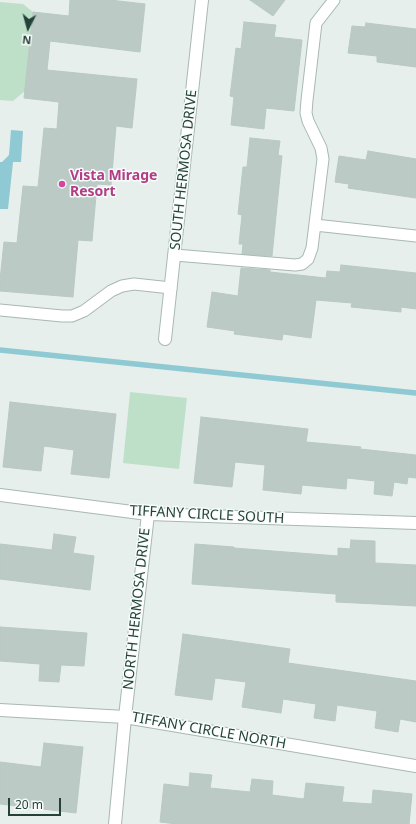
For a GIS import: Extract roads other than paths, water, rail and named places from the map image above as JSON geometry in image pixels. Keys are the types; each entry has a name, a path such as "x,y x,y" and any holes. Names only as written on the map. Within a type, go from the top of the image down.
{"street":[{"name":"SOUTH HERMOSA DRIVE","path":"165,340 202,0"},
{"name":"TIFFANY CIRCLE SOUTH","path":"0,495 148,514 416,523"},
{"name":"NORTH HERMOSA DRIVE","path":"115,824 125,717 148,514"},
{"name":"TIFFANY CIRCLE NORTH","path":"0,710 125,717 416,766"}],"lane":[{"path":"175,255 295,265 302,264 308,259 312,248 323,159 322,148 306,113 307,100 316,23 334,0"},
{"path":"315,225 416,236"},
{"path":"0,310 72,316 84,312 111,291 122,286 134,284 171,288"}],"water":[{"path":"11,130 23,131 21,162 13,162 8,209 0,209 0,162 2,162 9,155"}],"waterway":[{"path":"0,350 416,393"}],"place":[{"name":"Vista Mirage Resort","path":"62,184"}]}
